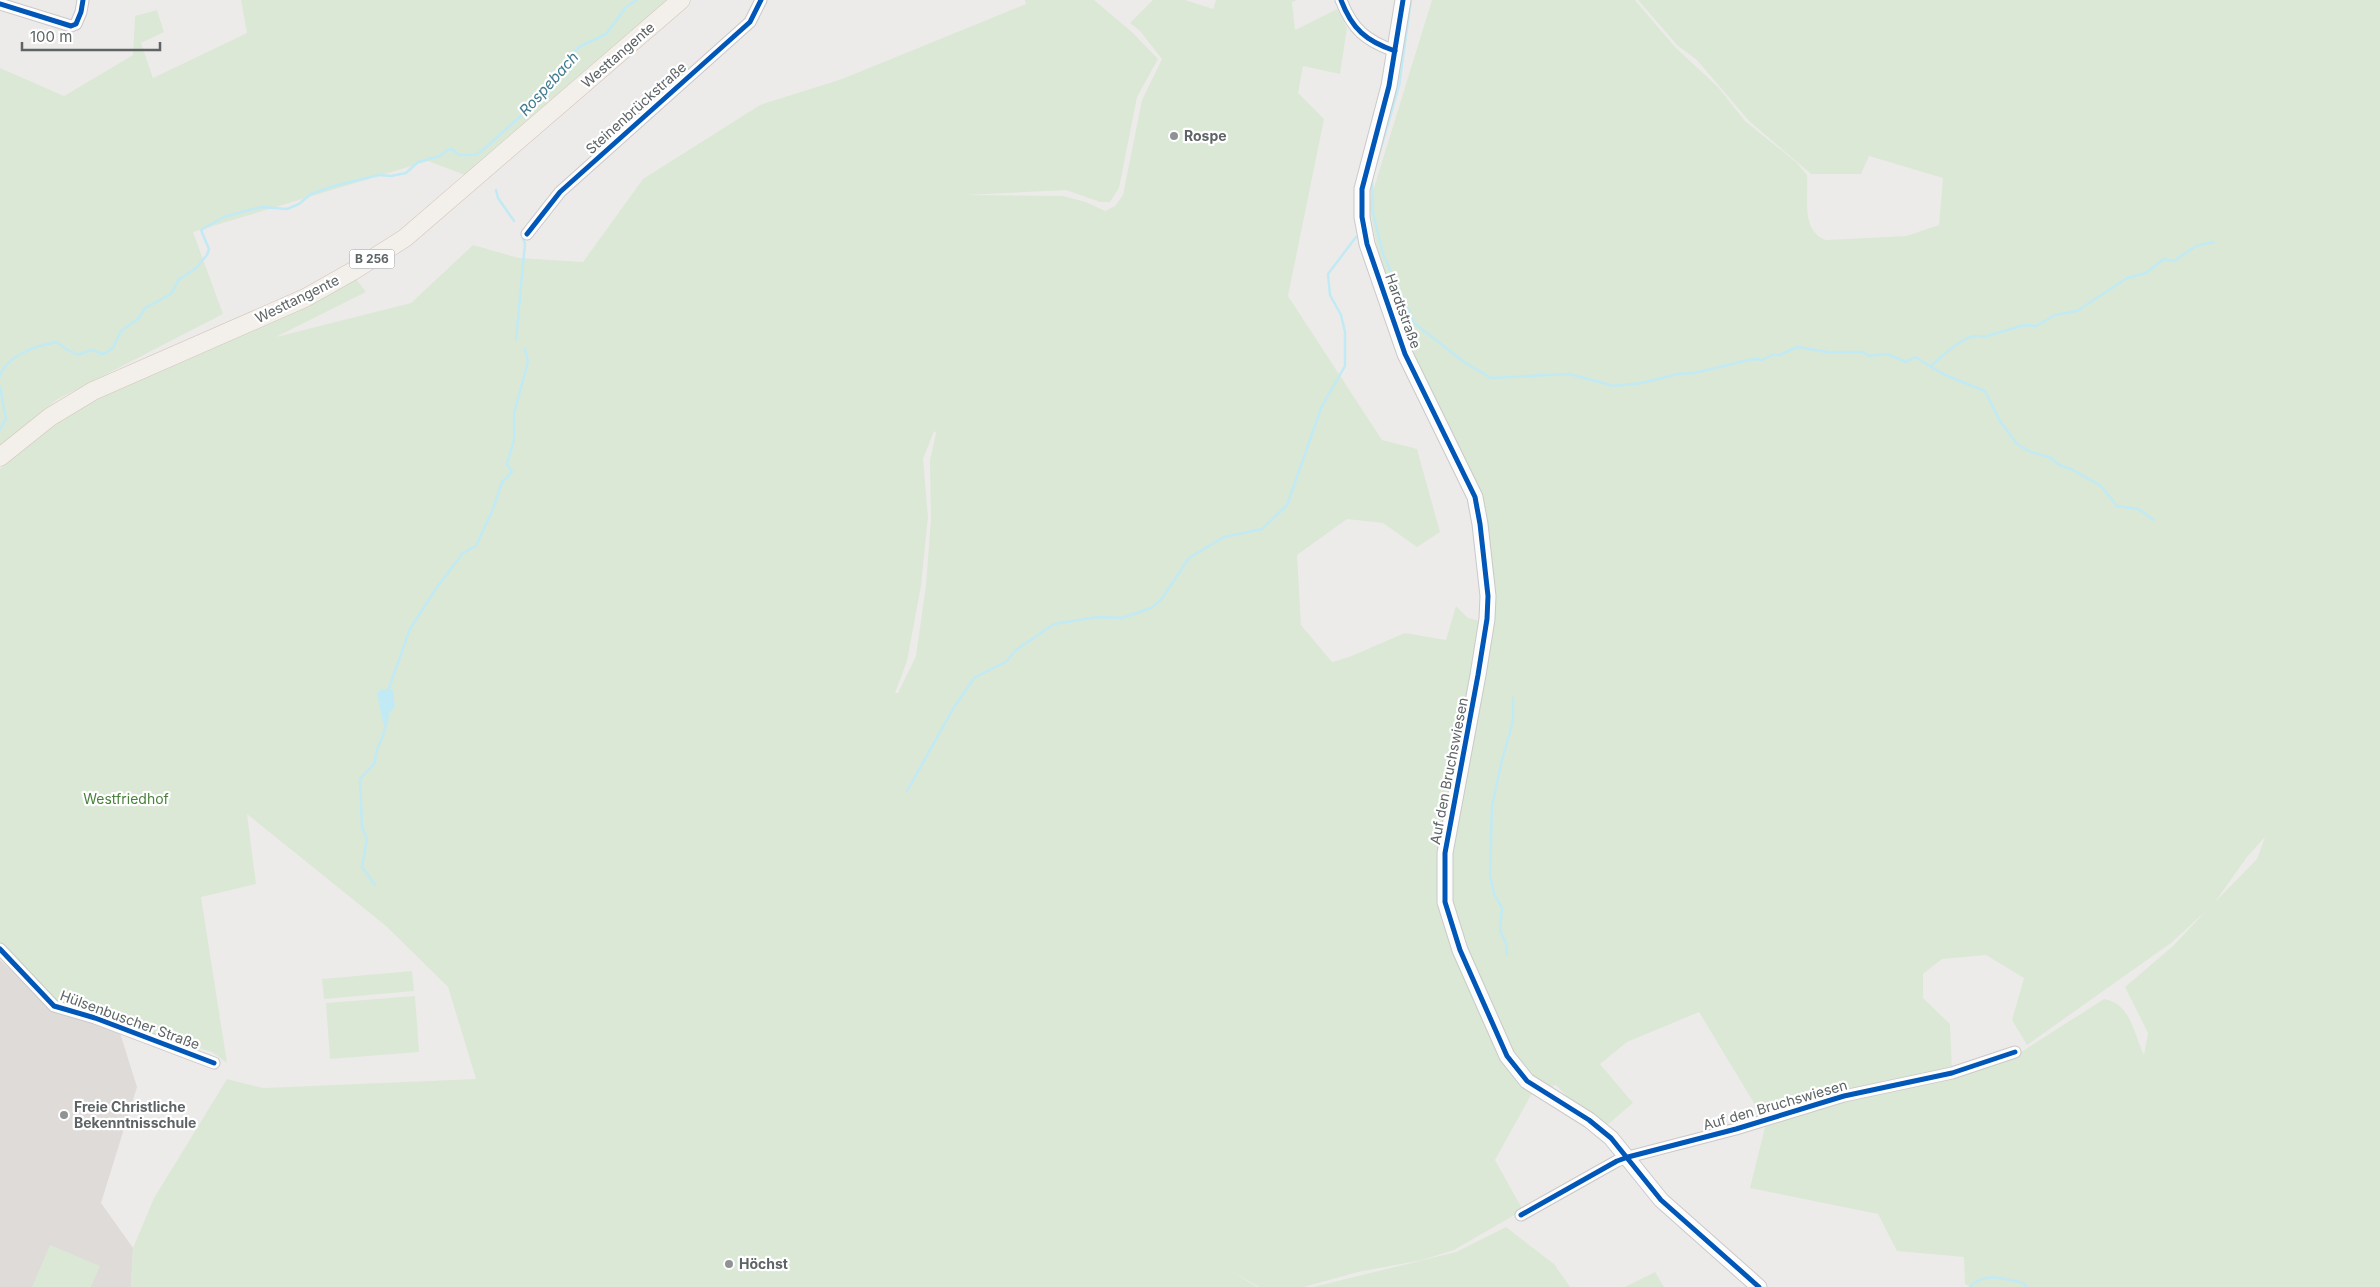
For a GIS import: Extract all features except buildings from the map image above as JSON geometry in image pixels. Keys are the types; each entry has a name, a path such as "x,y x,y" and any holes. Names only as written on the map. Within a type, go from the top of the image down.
{"main road":[{"name":"Westtangente","path":"0,457 50,417 93,391 305,298 353,271 405,238 681,0"}],"street":[{"path":"0,4 65,26 76,24 83,0"},
{"name":"Steinenbrückstraße","path":"527,234 560,192 750,22 761,0"},
{"path":"1341,0 1354,25 1373,44 1395,51"},
{"name":"Hardtstraße","path":"1403,0 1389,86 1362,190 1362,217 1367,244 1405,354 1475,497 1488,596 1487,620"},
{"name":"Auf den Bruchswiesen","path":"1487,620 1445,853 1445,902 1460,950 1507,1056 1527,1081 1590,1120 1611,1138 1661,1200 1759,1287"},
{"name":"Hülsenbuscher Straße","path":"0,949 54,1006 95,1018 214,1063"},
{"name":"Auf den Bruchswiesen","path":"1520,1215 1617,1161 1628,1157 1736,1129 1844,1096 1952,1073 2015,1052"}],"shaded area":[{"name":"Freie Christliche Bekenntnisschule","path":"0,960 54,1010 120,1033 137,1087 101,1203 133,1248 131,1287 0,1287"}],"green space":[{"path":"241,0 675,0 470,177 428,161 193,232 223,314 56,400 0,449 0,68 64,96 133,55 135,16 157,10 164,32 141,43 153,78 247,33"},
{"name":"Westfriedhof","path":"1025,0 1094,0 1133,33 1158,59 1137,97 1119,188 1110,202 1100,202 1066,190 965,195 1063,196 1086,202 1105,211 1115,206 1123,195 1142,100 1162,59 1140,31 1130,23 1153,0 1185,0 1213,9 1216,0 1297,0 1292,2 1295,30 1337,9 1347,28 1340,74 1303,66 1298,93 1324,119 1288,296 1382,440 1417,449 1440,532 1417,547 1383,523 1347,519 1297,555 1301,625 1332,662 1349,657 1405,633 1446,640 1456,606 1468,618 1491,624 1487,536 1445,420 1408,341 1378,254 1369,204 1432,0 1635,0 1675,47 1718,87 1745,121 1796,162 1807,175 1809,221 1812,229 1826,240 1906,236 1939,225 1943,178 1869,156 1861,174 1811,174 1749,121 1697,60 1677,45 1638,0 2380,0 2380,1287 1972,1287 1965,1284 1964,1257 1897,1251 1878,1214 1750,1188 1766,1123 2018,1054 2104,999 2113,1002 2126,1013 2144,1055 2148,1033 2125,987 2173,946 2207,910 2171,943 2027,1045 2012,1020 2024,978 1986,955 1942,959 1923,974 1923,998 1950,1024 1952,1071 1763,1118 1699,1012 1627,1042 1600,1064 1633,1103 1605,1127 1579,1108 1556,1085 1531,1095 1495,1160 1523,1210 1454,1250 1422,1260 1358,1272 1304,1287 1259,1287 1231,1271 1257,1287 131,1287 133,1248 154,1198 227,1079 263,1088 476,1079 448,987 386,926 247,814 256,884 201,897 227,1063 212,1052 55,1003 0,943 0,469 11,455 103,393 297,312 356,279 366,292 276,337 411,303 473,245 519,258 583,262 643,179 760,105 842,79 1026,4","holes":["934,431 936,433 930,460 931,518 926,585 916,656 898,693 895,693 907,661 921,586 928,517 923,459","2265,837 2257,859 2215,902 2247,857"]},
{"path":"412,971 414,991 324,999 322,979"},
{"path":"415,996 419,1052 330,1059 326,1003"},
{"path":"1506,1227 1554,1264 1570,1287 1313,1287 1456,1252"},
{"path":"50,1245 100,1266 91,1287 32,1287"},
{"path":"1655,1272 1664,1287 1625,1287"}],"water":[{"path":"381,689 393,690 395,707 389,713 388,725 383,723 377,694"}],"waterway":[{"name":"Rospebach","path":"0,376 9,362 16,357 49,343 57,342 78,355 91,350 104,354 113,348 121,331 139,318 145,308 171,294 179,279 195,269 207,255 209,249 201,230 224,217 262,207 287,209 299,204 311,194 334,186 379,175 391,176 406,173 418,162 440,156 447,150 452,149 459,155 475,155 537,101 563,70 572,53 579,47 606,34 626,7 637,0"},
{"path":"1411,0 1399,86 1372,179 1373,213 1383,254 1414,323 1464,362 1491,378 1569,374 1614,386 1642,383 1678,374 1694,373 1753,359 1762,360 1772,355 1780,355 1797,347 1827,352 1864,352 1868,356 1887,354 1906,362 1915,357 1945,375 1985,391 2000,421 2017,444 2031,452 2051,458 2059,465 2071,469 2101,486 2117,506 2138,509 2154,520"},
{"path":"496,190 498,198 514,221"},
{"path":"907,791 953,709 974,678 1007,661 1016,650 1054,624 1098,617 1122,618 1151,608 1161,600 1189,558 1224,537 1262,529 1287,505 1322,406 1345,366 1345,332 1341,315 1330,295 1328,274 1356,237"},
{"path":"516,339 525,244 523,238"},
{"path":"1931,366 1949,350 1970,337 1984,337 2024,325 2036,326 2055,315 2077,311 2127,278 2146,273 2164,259 2174,261 2196,246 2214,242"},
{"path":"388,691 410,629 437,587 463,553 476,546 493,509 502,482 512,472 507,464 514,440 514,413 528,362 525,349"},
{"name":"Rospebach","path":"0,387 6,419 0,429"},
{"path":"1507,954 1506,943 1500,931 1502,908 1494,894 1490,875 1492,806 1513,721 1513,698"},
{"path":"375,885 362,867 367,839 362,827 360,779 375,763 375,757 384,733 386,721"},
{"path":"1970,1287 1976,1282 1988,1278 2002,1278 2023,1283 2027,1287"}],"cycle path":[{"path":"0,4 71,26 76,24 83,0"},
{"path":"527,234 560,192 750,22 761,0"},
{"path":"1341,0 1350,19 1361,33 1376,43 1395,51"},
{"path":"1403,0 1389,86 1362,189 1362,217 1367,244 1405,354 1475,497 1488,596 1487,619 1478,675 1445,853 1445,902 1460,950 1507,1056 1527,1081 1589,1120 1611,1138 1661,1200 1759,1287"},
{"path":"0,949 54,1006 95,1018 214,1063"},
{"path":"1521,1215 1617,1161 1628,1157 1736,1129 1844,1096 1952,1073 2015,1052"}],"place":[{"name":"Rospe","path":"1174,136"},
{"name":"Freie Christliche Bekenntnisschule","path":"64,1115"},
{"name":"Höchst","path":"729,1264"}]}
